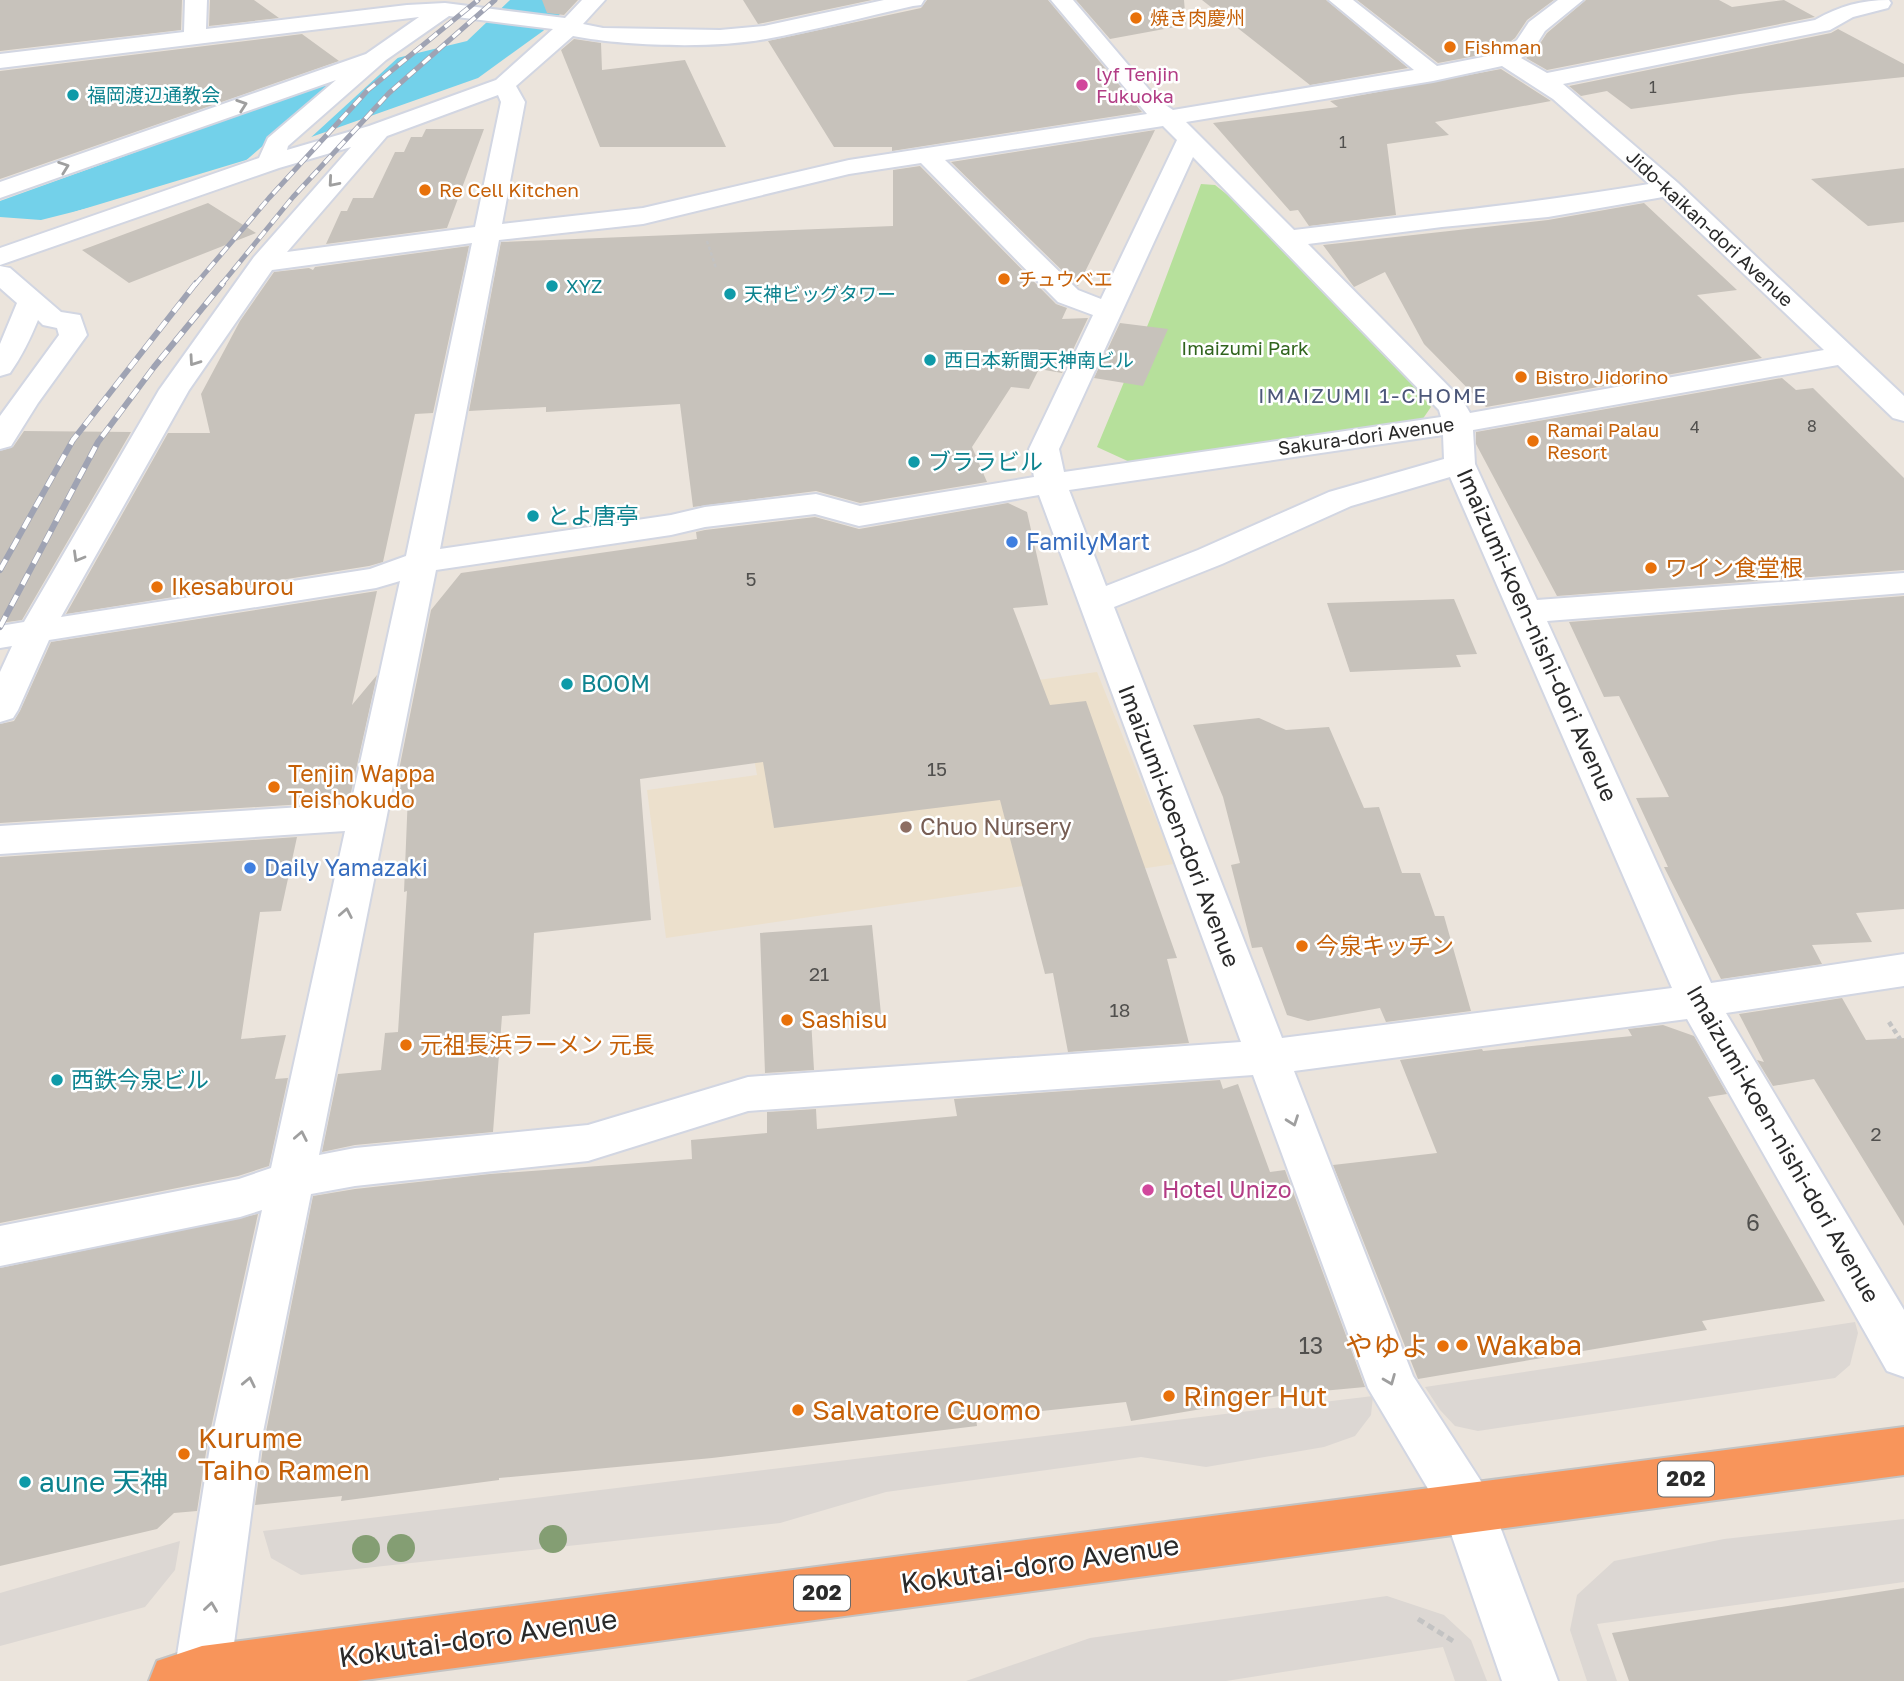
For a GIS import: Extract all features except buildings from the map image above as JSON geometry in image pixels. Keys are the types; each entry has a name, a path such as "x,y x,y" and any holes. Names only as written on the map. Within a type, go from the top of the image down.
{"highway":[{"name":"Kokutai-doro Avenue","path":"190,1678 1904,1451"}],"street":[{"path":"195,37 196,0"},
{"path":"0,257 271,158 378,131 504,85 562,25 594,0"},
{"path":"0,61 452,4 488,14 562,25 603,35 720,37 764,33 913,0"},
{"name":"Imaizumi-koen-nishi-dori Avenue","path":"1062,0 1150,105 1179,129 1453,407 1458,422 1460,464 1698,1001 1904,1355"},
{"path":"1339,0 1433,74"},
{"path":"263,263 488,233 643,216 849,167 926,155 1179,129 1505,59 1525,45 1537,27 1572,0"},
{"path":"1544,81 1822,25 1845,12 1878,1 1904,15"},
{"path":"271,158 277,143 376,57 452,4"},
{"path":"0,190 376,57"},
{"name":"Jido-kaikan-dori Avenue","path":"1505,59 1544,81 1579,108 1669,188 1904,412"},
{"path":"190,1678 235,1447 293,1179 488,233 513,102 504,85"},
{"name":"Imaizumi-koen-dori Avenue","path":"1179,129 1109,311 1044,449 1051,484 1393,1388 1468,1507 1531,1681"},
{"path":"0,710 36,631 174,390 263,263 378,131"},
{"path":"926,155 1068,296 1109,311"},
{"path":"1289,239 1442,219 1548,209 1669,188"},
{"path":"0,274 50,321"},
{"path":"0,367 14,345 50,321"},
{"path":"0,400 50,321"},
{"path":"0,440 24,401 50,321"},
{"name":"Sakura-dori Avenue","path":"0,637 376,578 421,562 671,525 705,517 816,504 859,516 1051,484 1504,417 1844,355"},
{"path":"1096,601 1210,557 1340,499 1460,464"},
{"path":"1524,612 1904,583"},
{"path":"0,840 366,816"},
{"path":"0,1246 240,1198 293,1179 355,1167 588,1143 748,1094 1269,1057 1698,1001 1904,970"}],"path":[{"path":"713,253 716,268"},
{"path":"1418,1619 1457,1643"}],"shaded area":[{"name":"Chuo Nursery","path":"1097,672 1174,864 666,938 647,790 757,775 748,724 934,694"},
{"path":"1855,1322 1858,1333 1850,1365 1835,1378 1478,1431 1455,1426 1440,1410 1425,1387"},
{"path":"1373,1396 1371,1415 1355,1436 1324,1447 1206,1467 1141,1457 886,1492 780,1523 301,1575 271,1558 263,1531"},
{"path":"1904,1519 1904,1582 1597,1624 1617,1681 1587,1681 1570,1630 1577,1595 1614,1561 1724,1539"},
{"path":"180,1541 175,1570 145,1607 0,1646 0,1593"},
{"path":"1387,1596 1444,1615 1471,1640 1487,1681 1455,1681 1443,1647 1226,1681 966,1681 1090,1638"}],"green space":[{"name":"Imaizumi Park","path":"1201,184 1215,185 1248,211 1376,341 1431,407 1422,420 1132,463 1097,447 1151,317"}],"water":[{"path":"510,0 574,0 543,31 478,78 246,160 77,211 0,240 0,201 397,58 467,41"}],"pier":[{"path":"402,54 307,141 243,163 345,74"},
{"path":"160,190 0,243 0,217 41,220"}],"railway":[{"path":"195,285 269,198 368,90 478,0"},
{"path":"221,285 293,197 389,93 495,0"},
{"path":"0,570 73,440 196,283"},
{"path":"0,627 98,442 154,367 223,283"}],"place":[{"name":"焼き肉慶州","path":"1136,18"},
{"name":"Fishman","path":"1450,47"},
{"name":"lyf Tenjin Fukuoka","path":"1082,85"},
{"name":"福岡渡辺通教会","path":"73,95"},
{"name":"Re Cell Kitchen","path":"425,190"},
{"name":"チュウベエ","path":"1004,279"},
{"name":"XYZ","path":"552,286"},
{"name":"天神ビッグタワー","path":"730,294"},
{"name":"西日本新聞天神南ビル","path":"930,360"},
{"name":"Bistro Jidorino","path":"1521,377"},
{"name":"Ramai Palau Resort","path":"1533,441"},
{"name":"ブララビル","path":"914,462"},
{"name":"とよ唐亭","path":"533,516"},
{"name":"FamilyMart","path":"1012,542"},
{"name":"ワイン食堂根","path":"1651,568"},
{"name":"Ikesaburou","path":"157,587"},
{"name":"BOOM","path":"567,684"},
{"name":"Tenjin Wappa Teishokudo","path":"274,787"},
{"name":"Chuo Nursery","path":"906,827"},
{"name":"Daily Yamazaki","path":"250,868"},
{"name":"今泉キッチン","path":"1302,946"},
{"name":"Sashisu","path":"787,1020"},
{"name":"元祖長浜ラーメン 元長","path":"406,1045"},
{"name":"西鉄今泉ビル","path":"57,1080"},
{"name":"Hotel Unizo","path":"1148,1190"},
{"name":"Wakaba","path":"1462,1345"},
{"name":"やゆよ","path":"1443,1346"},
{"name":"Ringer Hut","path":"1169,1396"},
{"name":"Salvatore Cuomo","path":"798,1410"},
{"name":"Kurume Taiho Ramen","path":"184,1454"},
{"name":"aune 天神","path":"25,1482"}],"district":[{"name":"IMAIZUMI 1-CHOME","path":"1373,396"}]}
